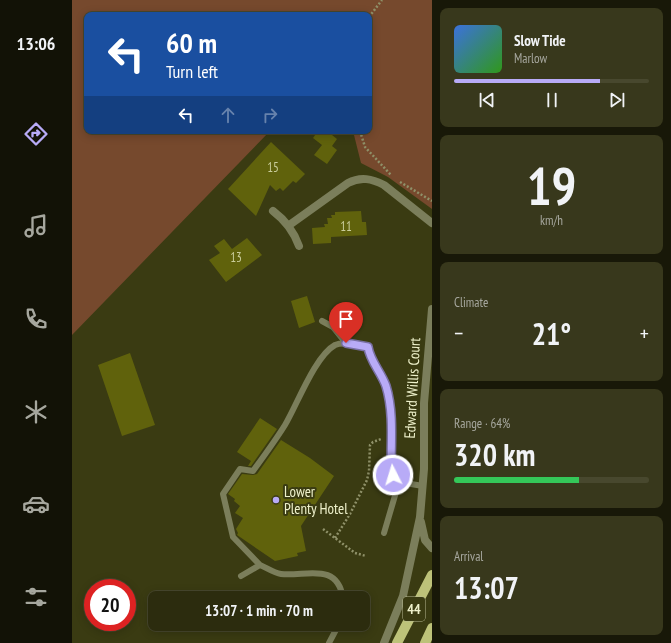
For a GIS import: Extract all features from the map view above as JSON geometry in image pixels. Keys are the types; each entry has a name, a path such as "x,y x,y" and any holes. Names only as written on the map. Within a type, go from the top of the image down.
{"main road":[{"name":"44","path":"397,643 432,575"},
{"name":"44","path":"425,643 432,628"}],"street":[{"path":"288,226 348,183 359,179 376,181 384,185 432,223"},
{"path":"273,211 288,226 296,237 299,246"},
{"name":"Edward Willis Court","path":"384,643 403,596 420,517 424,403 432,308"},
{"name":"Edward Willis Court","path":"420,517 424,537 432,548"}],"lane":[{"path":"322,321 333,327 346,343"},
{"path":"341,591 335,580 321,572 280,574 260,565 233,537 223,494 240,469 253,471 285,425 319,361 327,351 336,345 346,343 368,347 369,356 386,386 390,405 391,470 399,482 422,486"},
{"path":"384,533 399,482"},
{"path":"241,576 260,565"},
{"path":"330,643 336,631"}],"path":[{"path":"372,13 382,0"},
{"path":"361,134 365,147 381,166 397,180 432,201"},
{"path":"335,538 350,514 367,480 369,472 370,445 379,439 391,439"},
{"path":"323,529 355,553 366,556"}],"shaded area":[{"path":"72,0 432,0 432,209 388,177 361,163 354,134 372,134 372,12 84,12 84,134 267,134 72,335"}],"building":[{"path":"316,134 331,134 337,139 332,146 337,150 327,164 314,155 322,145 313,138"},
{"path":"271,142 305,174 296,183 293,181 283,191 280,188 276,191 270,185 256,216 228,189"},
{"path":"361,211 362,222 366,222 367,235 331,237 331,243 313,244 312,228 325,227 324,224 328,224 327,218 332,218 331,215 335,215 335,212"},
{"path":"247,238 262,255 226,282 209,260 220,253 214,246 224,239 232,249"},
{"path":"307,296 315,322 299,328 291,301"},
{"path":"130,353 155,425 122,436 98,365"},
{"path":"260,418 277,429 251,466 248,466 251,461 237,452"},
{"name":"Lower Plenty Hotel","path":"281,440 310,458 334,476 301,526 306,551 297,553 298,556 275,561 237,535 238,533 236,529 243,518 235,513 240,506 234,501 235,499 228,494 242,474 257,474"}],"place":[{"name":"Lower Plenty Hotel","path":"276,500"}],"route":[{"path":"346,343 368,347 369,356 386,386 390,405 391,470 393,475"}]}
